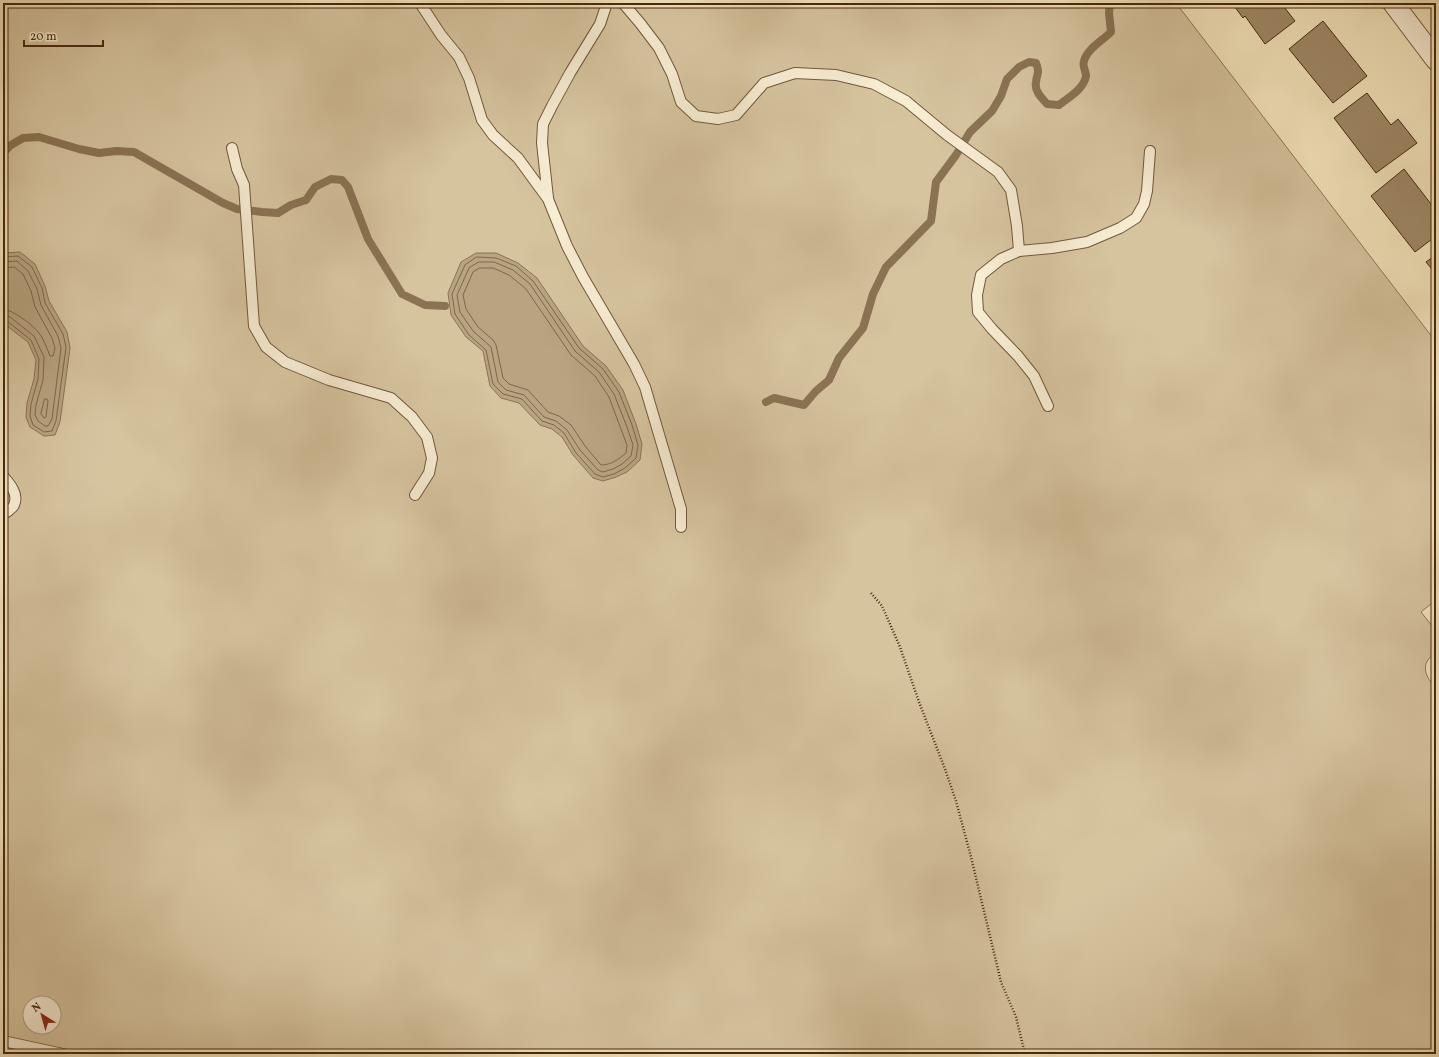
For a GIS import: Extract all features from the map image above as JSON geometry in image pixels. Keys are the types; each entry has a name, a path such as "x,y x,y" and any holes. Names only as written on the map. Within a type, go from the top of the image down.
{"street":[{"path":"1393,3 1436,60"}],"lane":[{"path":"420,3 441,35 459,56 469,78 482,120 493,135 518,158 548,199 567,246 583,277 634,364 645,387 681,510 681,527"},
{"path":"548,199 542,143 543,124 570,74 600,24 607,3"},
{"path":"623,3 659,48 672,74 681,102 696,116 718,119 736,115 764,83 796,74 836,75 874,84 906,101 947,135 998,172 1011,190 1017,226 1019,251"},
{"path":"232,148 237,168 244,184 254,326 266,347 285,362 329,380 392,398 412,417 427,437 432,458 429,473 415,495"},
{"path":"1048,406 1034,376 1018,356 992,330 978,312 976,295 982,275 1000,259 1019,251 1052,248 1087,242 1120,228 1136,218 1144,204 1147,191 1150,151"},
{"path":"3,476 10,484 15,494 14,505 7,512 3,512"},
{"path":"3,1041 63,1054"}],"path":[{"path":"871,593 882,606 900,647 956,801 1001,982 1016,1017 1025,1054"}],"shaded area":[{"path":"3,3 1176,3 1436,342 1436,600 1421,612 1436,631 1436,653 1427,661 1426,670 1429,679 1436,688 1436,1054 3,1054"}],"water":[{"path":"20,252 35,264 45,286 49,301 67,332 70,348 60,422 55,435 44,436 30,427 26,417 27,403 34,379 36,360 28,342 3,323 3,253"},
{"path":"476,253 496,253 518,263 537,278 583,346 606,366 623,390 642,444 640,460 627,472 603,481 593,478 573,455 562,437 552,429 540,425 519,403 501,398 490,386 483,351 466,337 451,315 448,293 461,262"}],"building":[{"path":"1232,3 1281,3 1295,21 1265,44 1245,16 1243,18"},
{"path":"1323,21 1367,76 1333,103 1289,49"},
{"path":"1367,93 1391,125 1398,119 1417,143 1376,173 1334,118"},
{"path":"1404,169 1431,204 1436,200 1436,236 1415,252 1371,196"},
{"path":"1436,255 1436,274 1426,262"}],"waterway":[{"path":"766,402 774,398 804,405 816,391 829,380 839,358 863,328 873,294 886,267 931,221 936,182 956,155 970,132 992,111 1001,96 1007,79 1019,67 1029,62 1036,63 1038,71 1036,88 1039,94 1047,104 1059,105 1075,93 1085,81 1086,76 1084,63 1088,53 1111,32 1109,13 1110,3"},
{"path":"3,153 11,145 23,138 39,137 79,149 99,153 116,151 134,152 223,203 237,209 262,212 278,213 291,205 306,200 315,187 331,179 342,180 348,187 368,239 402,294 425,305 445,306"}]}
